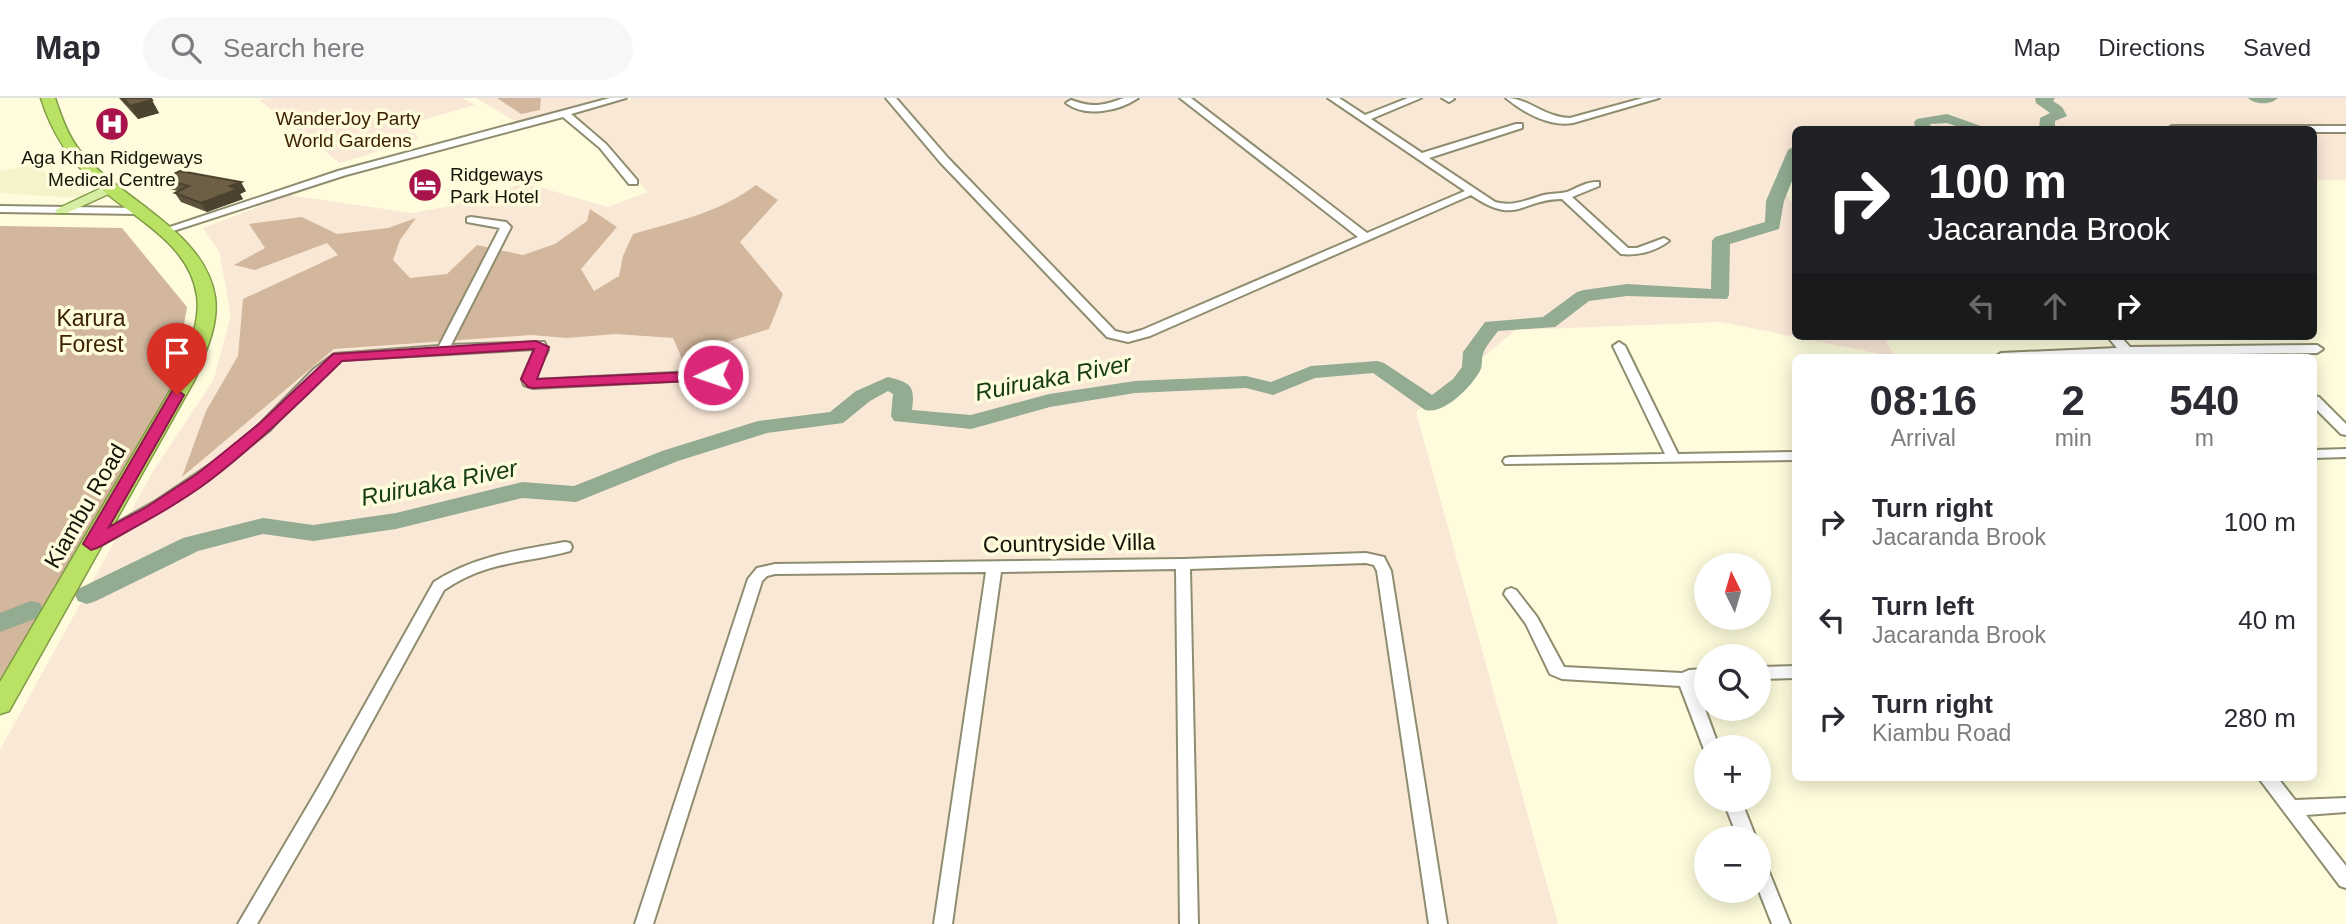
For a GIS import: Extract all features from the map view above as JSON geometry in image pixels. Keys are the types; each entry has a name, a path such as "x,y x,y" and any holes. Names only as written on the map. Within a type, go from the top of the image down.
{"highway":[{"name":"Kiambu Road","path":"0,704 180,390 201,341 207,304 198,266 166,230 110,188 74,152 58,125 48,98"}],"main road":[{"path":"62,210 110,188"}],"street":[{"path":"166,230 323,178 621,98"},
{"path":"893,98 943,160 1115,336 1128,338 1146,333 1472,191"},
{"path":"1071,103 1091,110 1133,98"},
{"path":"1185,98 1364,236"},
{"path":"1333,98 1491,204 1513,209 1557,195 1565,196 1595,184"},
{"path":"1363,119 1416,98"},
{"path":"1511,98 1549,121 1558,122 1654,98"},
{"path":"564,114 603,146 633,182"},
{"path":"1421,157 1519,125"},
{"path":"2317,129 2346,129"},
{"path":"1565,196 1625,251 1639,251 1664,241"},
{"path":"0,209 139,211"},
{"path":"443,349 506,227 502,224 471,220"},
{"path":"2117,340 2127,351"},
{"path":"91,544 150,512 202,478 266,426 338,357 540,345 542,350 528,379 533,384 713,375"},
{"path":"1619,346 1674,459"},
{"path":"2252,349 2260,354"},
{"path":"2064,354 2317,349"},
{"path":"2317,403 2346,431"},
{"path":"2317,454 2346,453"},
{"path":"1510,461 1792,456"},
{"path":"247,924 323,795 439,586 456,572 474,564 565,547"},
{"name":"Countryside Villa","path":"644,924 758,576 775,569 1184,564 1366,558 1379,561 1384,570 1438,924"},
{"path":"1184,564 1189,924"},
{"path":"943,924 994,566"},
{"path":"1511,594 1532,621 1556,670 1562,673 1694,677"},
{"path":"1771,673 1792,672"},
{"path":"1688,678 1707,735"},
{"path":"2270,781 2346,880"},
{"path":"2291,808 2346,805"},
{"path":"1771,899 1781,924"}],"shaded area":[{"path":"31,165 94,199 0,193 0,171"}],"green space":[{"name":"WanderJoy Party World Gardens","path":"463,98 475,105 408,124 419,139 340,163 259,100"},
{"path":"476,98 604,98 517,122"},
{"path":"497,98 541,98 540,110 521,114"},
{"path":"635,98 2346,98 2346,180 2317,180 2317,126 1792,126 1792,173 1774,176 1792,203 1792,336 1721,322 1516,330 1416,412 1558,924 0,924 0,750 152,473 213,381 231,315 219,251 203,228 289,195 412,213 450,206 525,183 608,207 648,192 575,114"},
{"path":"756,185 778,200 740,242 783,294 769,329 698,351 683,361 673,338 616,334 567,338 531,335 334,349 182,477 206,411 238,356 243,299 338,255 327,243 255,270 234,265 265,248 249,224 302,217 337,234 388,228 416,218 400,240 393,260 410,278 447,274 477,245 523,255 555,244 587,221 590,209 617,227 581,269 594,291 619,276 623,256 633,234 713,209"},
{"name":"Karura Forest","path":"0,226 122,228 187,307 170,406 0,695"},
{"path":"1811,340 1885,340 1894,354 1881,354"}],"building":[{"path":"123,98 150,98 152,100 130,106"},
{"path":"180,171 241,182 230,186 238,189 201,203 175,193 189,186 163,179"}],"waterway":[{"name":"Ruiruaka River","path":"2047,98 2041,100 2057,110 2059,116 2048,118 2047,126"},
{"name":"Ruiruaka River","path":"2256,98 2270,98"},
{"name":"Ruiruaka River","path":"1923,126 1922,122 1939,118 1973,126"},
{"name":"Ruiruaka River","path":"87,595 191,544 263,526 313,533 396,521 522,490 576,494 670,456 765,426 836,418 863,396 888,383 904,391 901,416 971,422 1049,401 1135,387 1246,382 1273,389 1311,372 1377,367 1432,405 1460,383 1472,368 1473,352 1492,326 1548,323 1584,296 1627,290 1720,295 1721,241 1773,225 1775,201 1792,160"},
{"name":"Ruiruaka River","path":"0,623 31,610"}],"place":[{"name":"Aga Khan Ridgeways Medical Centre","path":"112,124"},
{"name":"Ridgeways Park Hotel","path":"425,185"}],"route":[{"path":"177,395 91,544 182,493 202,478 266,426 338,357 540,345 542,350 528,379 528,382 533,384 713,375"}]}
